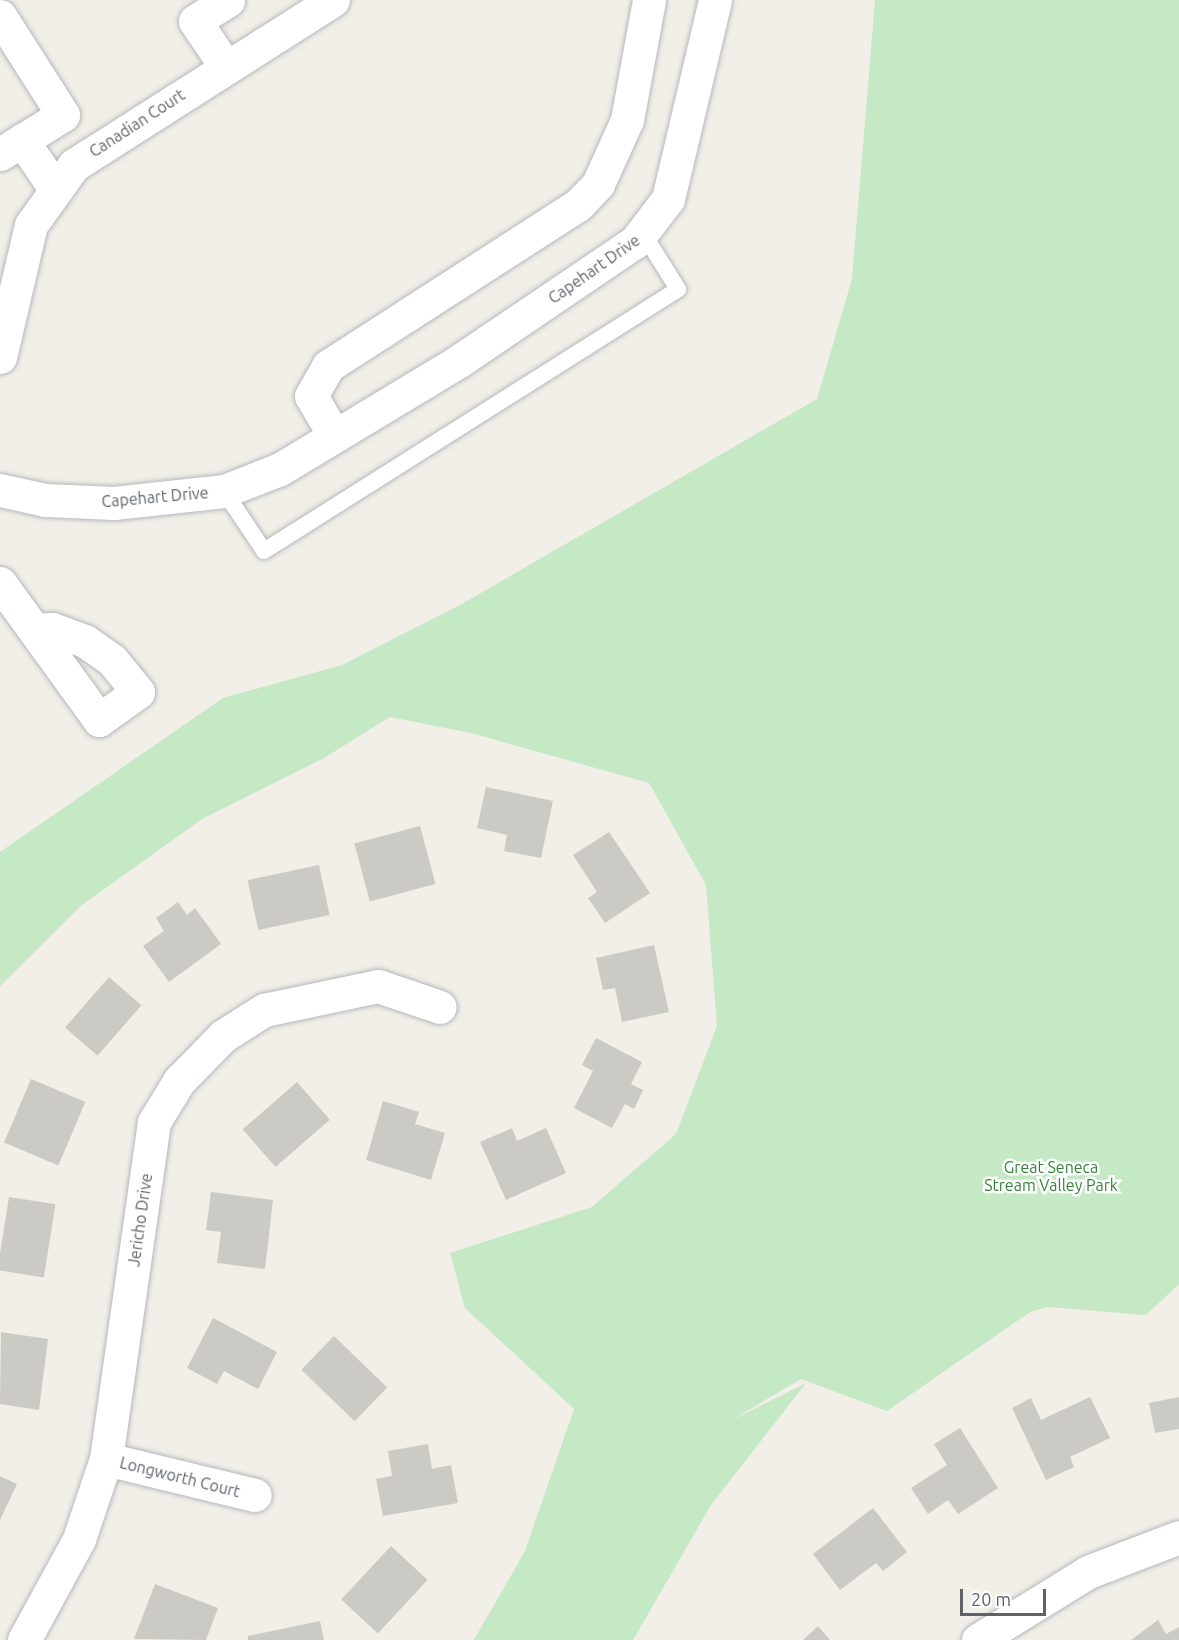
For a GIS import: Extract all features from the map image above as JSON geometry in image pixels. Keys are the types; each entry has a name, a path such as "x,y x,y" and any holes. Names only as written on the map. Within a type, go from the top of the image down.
{"street":[{"path":"226,67 195,21 228,0"},
{"name":"Canadian Court","path":"0,357 31,225 54,187 105,141 333,0"},
{"path":"334,435 311,396 328,366 578,206 598,184 627,120 649,0"},
{"name":"Capehart Drive","path":"0,490 45,500 114,503 224,491 279,469 459,361 644,235 668,199 715,0"},
{"path":"0,16 63,115 11,147 54,187"},
{"path":"0,583 34,630"},
{"name":"Jericho Drive","path":"24,1640 80,1539 106,1459 154,1122 178,1081 223,1036 264,1010 378,986 440,1007"},
{"name":"Longworth Court","path":"106,1459 255,1495"},
{"path":"978,1640 1088,1572 1179,1538"}],"lane":[{"path":"224,491 264,551 678,289 644,235"}],"green space":[{"name":"Great Seneca Stream Valley Park","path":"875,0 1179,0 1179,1284 1146,1315 1047,1307 1030,1312 887,1411 801,1379 730,1421 806,1383 711,1505 633,1640 474,1640 525,1551 574,1409 465,1308 450,1253 592,1207 676,1134 717,1026 706,885 649,783 471,733 390,717 324,758 202,819 82,905 0,986 0,852 223,698 342,665 460,605 817,399 852,279"}],"building":[{"path":"486,787 553,801 541,858 504,851 507,835 477,828"},
{"path":"420,826 436,884 370,902 354,844"},
{"path":"609,832 650,893 605,923 588,898 597,892 573,855"},
{"path":"319,865 330,915 258,930 248,880"},
{"path":"178,902 187,915 195,908 221,944 169,982 143,946 164,931 156,918"},
{"path":"654,945 669,1012 622,1022 615,988 603,990 596,958"},
{"path":"109,977 141,1005 97,1056 65,1028"},
{"path":"596,1038 642,1062 631,1084 643,1090 634,1109 625,1104 612,1128 574,1108 593,1071 582,1065"},
{"path":"31,1079 85,1102 58,1166 4,1143"},
{"path":"297,1082 330,1120 275,1167 243,1129"},
{"path":"383,1101 419,1112 415,1124 445,1133 431,1180 366,1160"},
{"path":"512,1128 517,1141 546,1128 566,1173 506,1200 480,1142"},
{"path":"211,1192 273,1200 265,1269 217,1263 221,1232 206,1230"},
{"path":"9,1197 55,1204 44,1277 0,1270 0,1254"},
{"path":"213,1318 277,1352 258,1389 224,1371 217,1384 187,1368"},
{"path":"1,1332 48,1339 39,1410 0,1404"},
{"path":"334,1336 387,1387 355,1421 301,1370"},
{"path":"1090,1397 1110,1438 1070,1457 1074,1467 1046,1480 1012,1408 1031,1398 1041,1420"},
{"path":"1179,1397 1179,1429 1155,1433 1149,1403"},
{"path":"960,1428 998,1488 958,1514 948,1500 928,1514 911,1488 947,1465 934,1444"},
{"path":"428,1444 432,1469 451,1465 458,1503 383,1516 376,1479 392,1476 388,1451"},
{"path":"0,1476 17,1484 0,1520"},
{"path":"873,1508 907,1552 883,1571 876,1563 840,1590 813,1554"},
{"path":"391,1546 428,1580 378,1633 341,1599"},
{"path":"155,1584 218,1608 206,1640 134,1639"},
{"path":"1158,1620 1166,1634 1179,1627 1179,1640 1131,1640"},
{"path":"320,1621 324,1640 248,1640 248,1636"},
{"path":"818,1626 830,1640 803,1640"}]}
